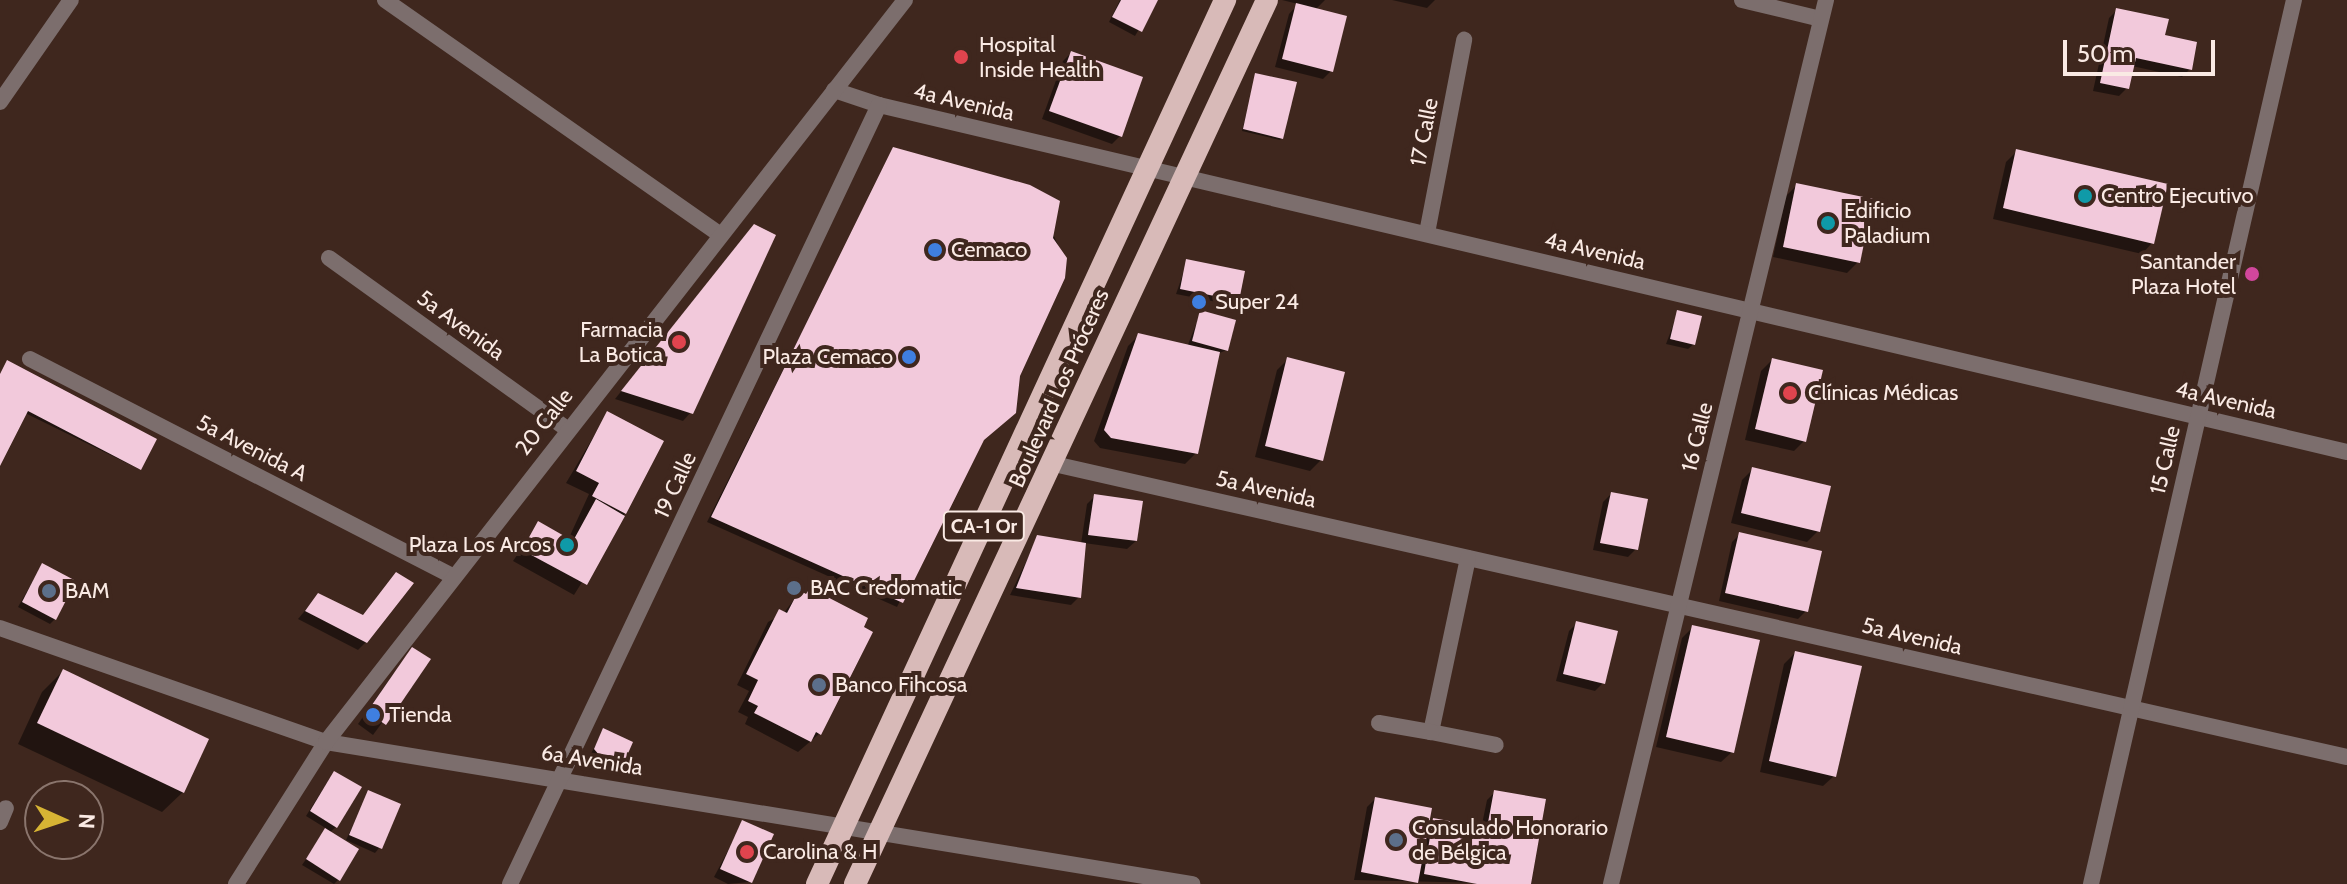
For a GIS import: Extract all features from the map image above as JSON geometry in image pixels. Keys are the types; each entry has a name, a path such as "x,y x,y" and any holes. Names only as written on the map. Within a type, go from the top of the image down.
{"highway":[{"name":"Boulevard Los Próceres","path":"817,884 1225,0"},
{"name":"Boulevard Los Próceres","path":"855,884 1054,464 1184,175 1267,0"}],"street":[{"path":"0,102 71,0"},
{"path":"385,0 720,235"},
{"path":"1742,0 1821,19"},
{"name":"16 Calle","path":"1611,884 1826,0"},
{"name":"15 Calle","path":"2091,884 2294,0"},
{"name":"20 Calle","path":"236,884 326,742 901,2"},
{"name":"17 Calle","path":"1427,233 1464,40"},
{"name":"4a Avenida","path":"834,90 879,105 2347,452"},
{"name":"19 Calle","path":"510,884 879,105"},
{"name":"5a Avenida","path":"329,258 567,429"},
{"name":"5a Avenida A","path":"30,359 453,576"},
{"name":"5a Avenida","path":"1054,464 2347,757"},
{"path":"1431,732 1468,558"},
{"name":"6a Avenida","path":"0,628 326,742 561,777 1192,884"},
{"path":"1379,723 1496,745"}],"building":[{"path":"1121,0 1158,0 1142,32 1112,17"},
{"path":"1296,3 1347,16 1333,72 1282,59"},
{"path":"2116,8 2169,19 2165,35 2197,42 2192,70 2136,58 2129,89 2100,83"},
{"path":"1071,51 1143,77 1122,137 1049,111"},
{"path":"1255,73 1297,82 1283,139 1243,129"},
{"name":"Plaza Cemaco","path":"893,147 1030,185 1060,201 1053,238 1067,258 1065,278 1020,376 1016,413 984,440 903,603 711,517"},
{"name":"Centro Ejecutivo","path":"2016,149 2168,184 2154,244 2003,208"},
{"name":"Edificio Paladium","path":"1796,183 1873,199 1860,263 1783,247"},
{"path":"754,224 776,235 693,414 621,391"},
{"path":"1186,259 1245,271 1239,301 1180,289"},
{"path":"1200,310 1236,320 1228,351 1192,341"},
{"path":"1677,310 1702,316 1695,345 1670,339"},
{"path":"1138,333 1220,352 1198,454 1111,438 1104,430"},
{"path":"1287,357 1345,372 1323,461 1265,446"},
{"path":"1772,358 1823,370 1806,442 1755,429"},
{"path":"7,360 157,439 141,470 28,411 0,466 0,374"},
{"path":"607,411 664,441 626,514 592,496 599,483 576,471"},
{"path":"1752,467 1831,486 1820,532 1741,513"},
{"path":"1611,492 1648,499 1638,550 1600,543"},
{"path":"1094,494 1143,501 1137,541 1088,535"},
{"name":"Plaza Los Arcos","path":"596,499 625,516 587,585 522,550 538,521 573,541"},
{"path":"1739,532 1822,551 1808,612 1725,593"},
{"path":"1037,535 1086,543 1081,598 1016,588"},
{"name":"BAM","path":"42,563 76,581 56,620 22,602"},
{"path":"396,572 414,583 367,643 305,611 318,593 363,615"},
{"path":"810,588 868,618 864,627 873,632 821,735 816,732 811,742 754,713 758,706 748,701 758,680 746,674 779,609 787,613 799,590 806,594"},
{"path":"1576,621 1618,631 1605,684 1563,674"},
{"path":"1692,625 1760,640 1734,753 1666,737"},
{"path":"412,647 431,659 386,725 367,712"},
{"path":"1795,651 1862,666 1836,777 1769,761"},
{"path":"63,669 209,739 184,793 37,723"},
{"path":"603,728 633,742 623,765 605,762 594,749"},
{"path":"334,771 362,787 337,828 310,811"},
{"path":"368,790 401,804 382,849 349,835"},
{"path":"1494,790 1546,799 1531,884 1477,884 1424,874 1433,818 1487,828"},
{"name":"Consulado Honorario de Bélgica","path":"1375,797 1432,808 1418,883 1361,872"},
{"name":"Carolina & H","path":"742,820 774,834 752,883 720,869"},
{"path":"325,828 359,849 340,881 306,859"}],"place":[{"name":"Hospital Inside Health","path":"961,57"},
{"name":"Centro Ejecutivo","path":"2085,196"},
{"name":"Edificio Paladium","path":"1828,223"},
{"name":"Cemaco","path":"935,250"},
{"name":"Santander Plaza Hotel","path":"2252,274"},
{"name":"Super 24","path":"1199,302"},
{"name":"Farmacia La Botica","path":"679,342"},
{"name":"Plaza Cemaco","path":"909,357"},
{"name":"Clínicas Médicas","path":"1790,393"},
{"name":"Plaza Los Arcos","path":"567,545"},
{"name":"BAC Credomatic","path":"794,588"},
{"name":"BAM","path":"49,591"},
{"name":"Banco Fihcosa","path":"819,685"},
{"name":"Tienda","path":"373,715"},
{"name":"Consulado Honorario de Bélgica","path":"1396,840"},
{"name":"Carolina & H","path":"747,852"}]}
